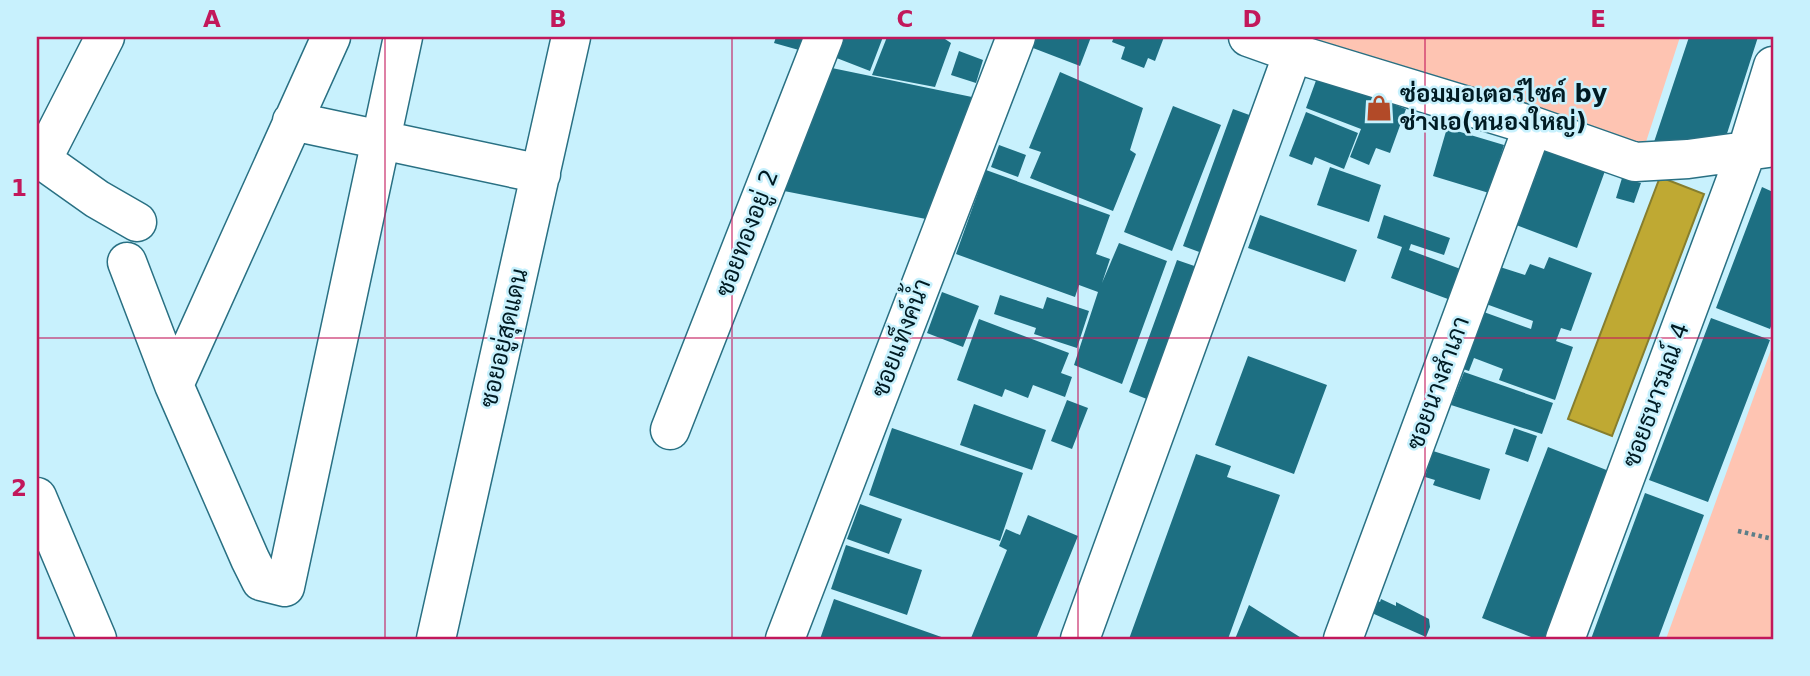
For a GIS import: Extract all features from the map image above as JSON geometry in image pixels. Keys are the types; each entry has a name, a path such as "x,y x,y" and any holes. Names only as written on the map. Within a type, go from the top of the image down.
{"street":[{"path":"105,37 42,160 97,199 137,222"},
{"path":"174,385 331,37"},
{"path":"127,261 174,385 261,581 285,587 403,37"},
{"name":"ซอยอยู่สุดแดน","path":"436,639 571,37"},
{"name":"ซอยทองอยู่ 2","path":"670,430 824,37"},
{"name":"ซอยแท็งค์น้ำ","path":"785,639 1016,37"},
{"path":"1248,37 1533,126 1635,162 1688,159 1760,149"},
{"path":"1080,639 1293,53"},
{"name":"ซอยธนารมณ์ 4","path":"1565,639 1760,149 1773,66"},
{"path":"292,121 541,174"},
{"name":"ซอยนางสำเภา","path":"1343,639 1533,126"},
{"path":"37,497 97,639"},
{"path":"68,639 79,597"}],"path":[{"path":"1738,531 1773,540"}],"shaded area":[{"path":"1284,37 1680,37 1645,145"},
{"path":"1660,177 1704,194 1612,436 1568,419"},
{"path":"1773,344 1773,639 1666,639"}],"building":[{"path":"776,37 812,37 806,52 774,43"},
{"path":"842,37 883,37 870,71 834,57"},
{"path":"887,37 942,37 951,43 935,87 872,75"},
{"path":"1037,37 1091,37 1080,66 1033,48"},
{"path":"1114,37 1164,37 1155,61 1148,58 1144,68 1121,59 1125,47 1112,42"},
{"path":"1689,37 1758,37 1723,146 1653,145"},
{"path":"959,51 983,60 976,83 951,75"},
{"path":"827,67 972,97 926,219 779,190"},
{"path":"1060,72 1143,108 1130,150 1136,154 1113,211 1030,178 1041,152 1029,148"},
{"path":"1318,75 1406,109 1390,153 1376,148 1369,165 1350,157 1361,129 1306,108"},
{"path":"1173,106 1221,125 1172,251 1124,232"},
{"path":"1233,109 1263,120 1213,257 1183,246"},
{"path":"1306,112 1358,133 1344,169 1315,157 1312,165 1289,156"},
{"path":"1447,128 1504,145 1489,193 1433,176"},
{"path":"999,145 1026,155 1018,177 991,167"},
{"path":"1545,149 1605,171 1577,248 1511,223 1528,180 1534,181"},
{"path":"1330,167 1381,185 1369,222 1317,205"},
{"path":"986,170 1110,215 1096,254 1110,259 1102,283 1119,243 1167,261 1122,384 1074,365 1098,292 1079,285 1075,297 956,254"},
{"path":"1622,178 1641,183 1634,203 1616,198"},
{"path":"1762,187 1773,192 1773,321 1770,329 1716,308"},
{"path":"1260,215 1357,250 1345,282 1248,248"},
{"path":"1384,215 1450,238 1444,255 1411,244 1409,250 1466,271 1456,302 1391,278 1402,247 1377,238"},
{"path":"1549,257 1592,273 1571,331 1561,328 1556,341 1573,347 1555,400 1499,380 1503,369 1474,358 1469,371 1460,368 1481,311 1531,329 1533,321 1486,304 1500,267 1525,275 1530,264 1544,269"},
{"path":"1177,260 1206,270 1157,403 1129,392"},
{"path":"942,292 979,306 963,347 927,333"},
{"path":"1000,295 1043,309 1047,297 1089,311 1077,348 1034,334 1036,328 994,314"},
{"path":"1711,318 1770,340 1708,502 1649,480"},
{"path":"979,319 1069,353 1061,373 1072,377 1065,397 1033,385 1028,398 1005,389 1002,397 957,380"},
{"path":"1248,356 1327,385 1294,474 1215,445"},
{"path":"1464,372 1553,403 1542,434 1451,405"},
{"path":"1067,400 1088,408 1072,449 1051,441"},
{"path":"974,404 1046,430 1032,470 960,445"},
{"path":"892,428 1023,473 1000,541 869,495"},
{"path":"1514,428 1537,436 1528,462 1505,454"},
{"path":"1548,447 1609,471 1544,639 1536,639 1482,618"},
{"path":"1433,451 1490,469 1480,500 1433,485 1435,480 1425,477"},
{"path":"1196,454 1231,466 1227,477 1280,495 1228,639 1129,639"},
{"path":"1645,493 1704,515 1658,639 1591,639"},
{"path":"860,504 902,519 889,554 847,539"},
{"path":"1028,515 1078,536 1036,639 971,638 1007,550 999,546 1006,529 1020,535"},
{"path":"846,545 922,570 907,615 831,589"},
{"path":"1370,597 1396,606 1396,602 1429,619 1430,627 1426,637 1365,610"},
{"path":"834,599 947,639 820,639"},
{"path":"1249,605 1303,639 1235,639"}],"place":[{"name":"ซ่อมมอเตอร์ไซค์ by ช่างเอ(หนองใหญ่)","path":"1379,108"}]}
